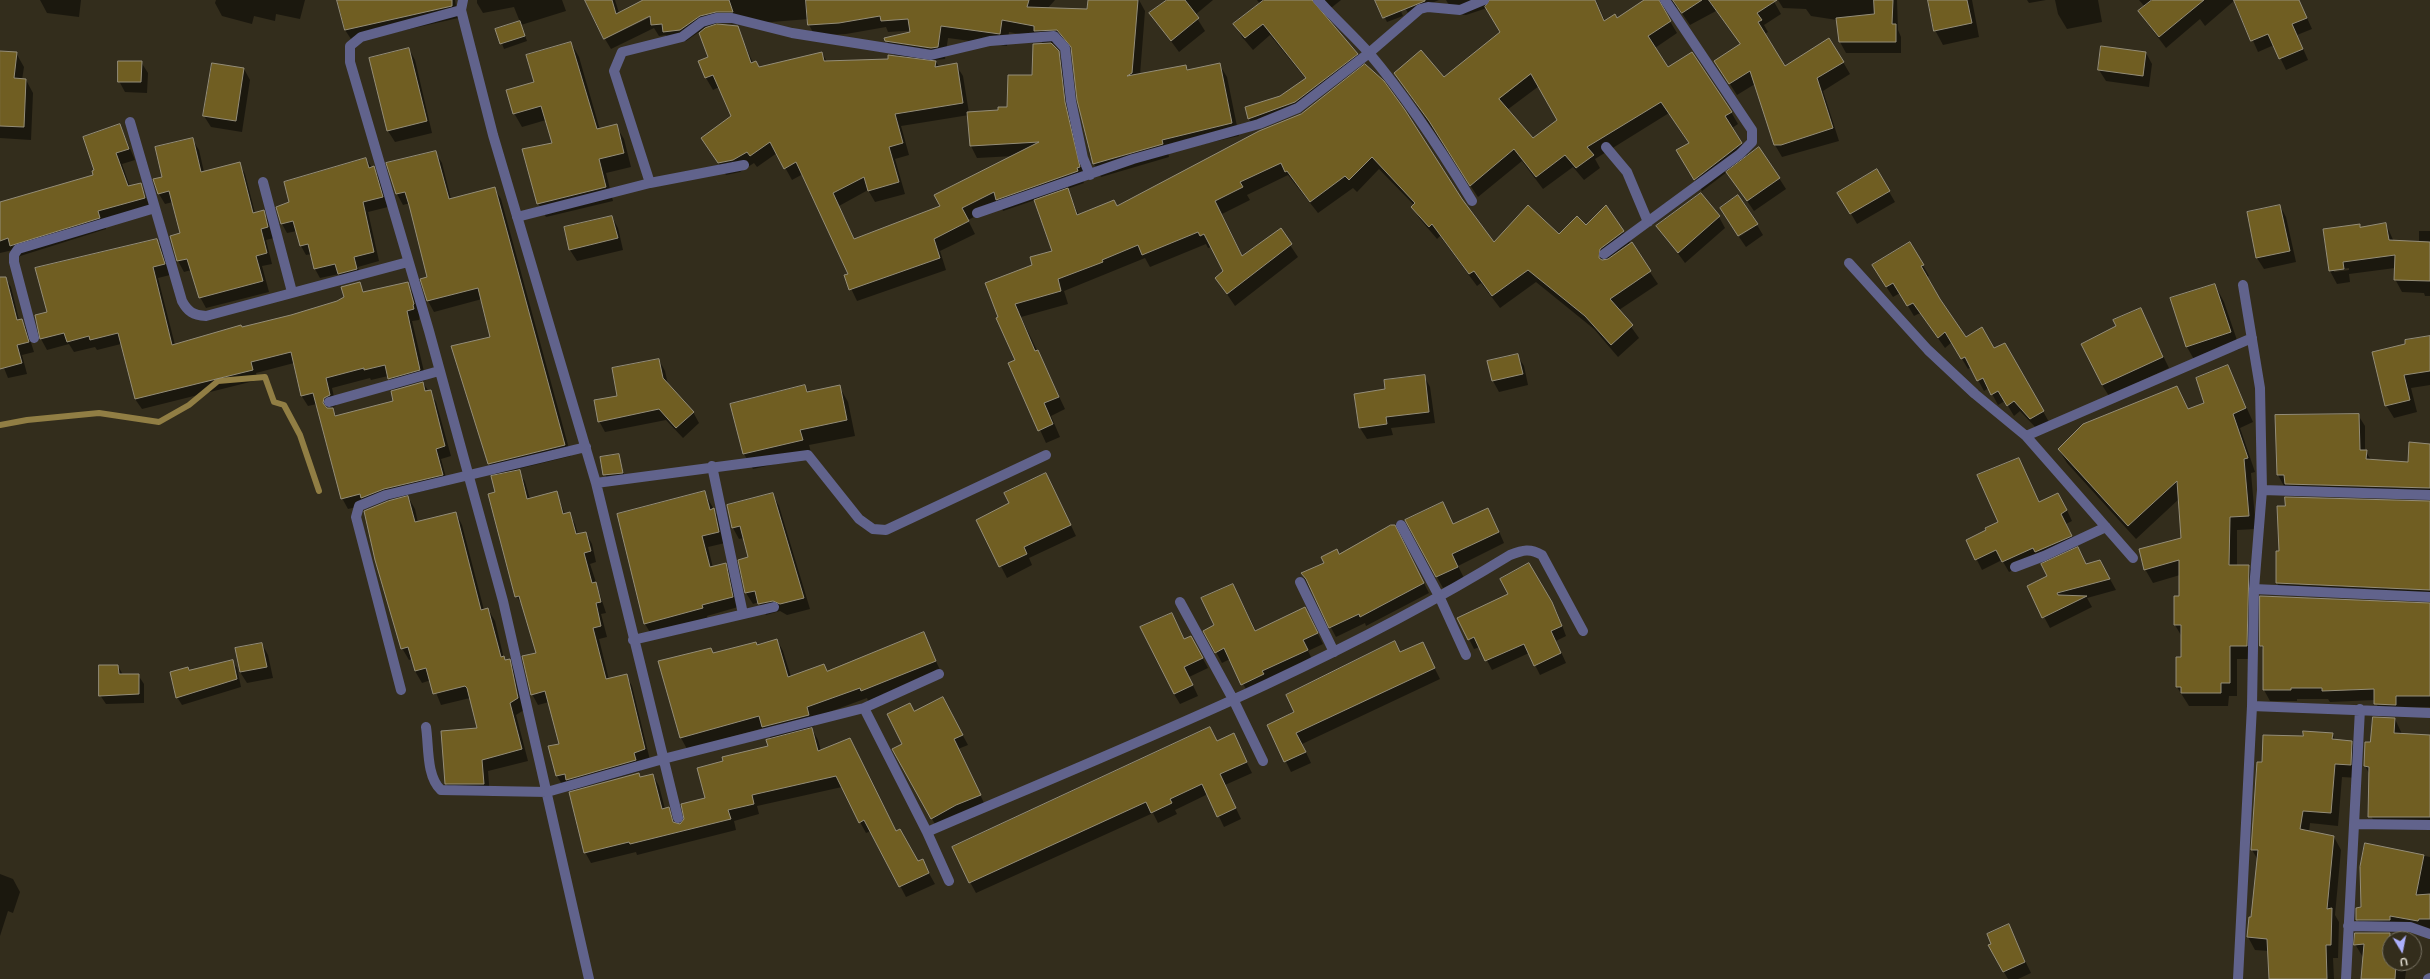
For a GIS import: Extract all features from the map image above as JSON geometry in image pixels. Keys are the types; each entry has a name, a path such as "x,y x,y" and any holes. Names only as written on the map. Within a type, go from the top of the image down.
{"street":[{"path":"1318,0 1369,53 1442,152 1472,201"},
{"path":"1604,254 1740,154 1752,142 1752,130 1665,0"},
{"path":"977,214 1133,159 1259,124 1298,108 1369,53 1420,9 1428,7 1460,10 1481,1"},
{"path":"589,979 503,601 439,370 350,62 350,46 361,37 462,5 493,135 596,483 633,640 678,818"},
{"path":"650,183 614,71 622,52 682,38 702,22 716,18 732,18 792,33 932,55 990,41 1054,36 1065,48 1071,101 1082,158 1090,175"},
{"path":"130,122 182,301 188,311 195,315 206,316 408,262"},
{"path":"1606,147 1627,172 1648,222"},
{"path":"517,217 650,183 744,165"},
{"path":"262,182 292,292"},
{"path":"34,338 14,262 14,255 18,249 155,208"},
{"path":"1849,263 1928,350 1975,394 2026,436 2133,558"},
{"path":"2238,979 2252,706 2254,589 2262,490 2260,388 2243,285"},
{"path":"2026,436 2252,338"},
{"path":"330,402 439,370"},
{"path":"401,690 356,517 359,506 365,502 379,498 586,447"},
{"path":"596,483 712,466 808,455 859,519 873,528 886,530 1046,455"},
{"path":"712,466 744,614"},
{"path":"2262,490 2430,495"},
{"path":"1401,525 1440,598 1466,655"},
{"path":"2015,567 2044,556 2106,527"},
{"path":"927,832 1234,701 1440,598 1510,555 1522,550 1533,550 1542,555 1583,631"},
{"path":"1300,582 1334,652"},
{"path":"2254,589 2430,597"},
{"path":"1180,602 1234,701 1262,761"},
{"path":"633,640 774,607"},
{"path":"426,727 432,773 435,784 441,790 547,792 663,759 864,708 939,674"},
{"path":"2252,706 2360,709 2430,713"},
{"path":"864,708 927,832 949,881"},
{"path":"2346,979 2360,709"},
{"path":"2354,824 2430,825"},
{"path":"2348,926 2410,926 2430,934"}],"building":[{"path":"337,0 452,0 452,6 345,30"},
{"path":"585,0 612,0 616,14 643,0 729,0 733,12 716,12 700,16 680,30 663,32 662,24 651,25 650,16 604,39"},
{"path":"806,0 1029,0 1027,7 1087,9 1088,0 1138,0 1132,73 1127,76 1186,65 1187,70 1220,63 1232,123 1162,140 1163,144 1093,164 1077,100 1071,47 1057,30 1034,31 1034,26 1002,20 1000,34 941,26 938,47 931,48 885,41 884,38 910,32 908,19 881,21 880,16 839,23 808,25"},
{"path":"1167,0 1185,0 1199,18 1171,41 1149,13"},
{"path":"1264,0 1312,0 1358,54 1295,102 1248,119 1245,107 1280,96 1306,78 1263,24 1245,38 1233,24"},
{"path":"1375,0 1425,0 1425,1 1383,18"},
{"path":"1490,0 1595,0 1604,21 1615,14 1617,18 1644,0 1659,0 1671,21 1648,36 1668,67 1692,52 1732,112 1725,116 1742,143 1694,180 1676,150 1689,143 1661,102 1587,147 1594,155 1576,168 1565,155 1536,177 1514,149 1470,186 1429,121 1394,73 1421,50 1444,77 1500,32 1485,7","holes":["1531,74 1557,120 1533,138 1499,99"]},
{"path":"1673,0 1702,0 1682,13"},
{"path":"1709,0 1777,0 1757,13 1762,20 1758,22 1785,66 1829,38 1844,62 1817,78 1833,128 1781,145 1774,145 1750,71 1729,84 1714,61 1740,44"},
{"path":"1874,0 1893,0 1892,24 1896,24 1896,42 1839,42 1836,18 1874,14"},
{"path":"1928,0 1967,0 1972,23 1934,31"},
{"path":"2152,0 2204,0 2159,37 2138,11"},
{"path":"2234,0 2299,0 2307,18 2292,24 2303,49 2279,59 2268,34 2251,41"},
{"path":"520,21 525,36 500,44 495,29"},
{"path":"717,24 738,26 751,63 756,61 759,67 822,52 824,61 888,59 888,55 936,61 935,67 957,63 963,103 895,114 903,143 889,147 899,182 868,191 864,177 833,193 854,239 940,206 934,195 1039,142 970,146 967,112 998,110 998,107 1007,107 1008,75 1032,75 1033,44 1051,43 1059,51 1065,102 1080,167 1077,168 1078,171 996,200 994,192 962,208 969,221 934,239 940,258 849,290 844,275 848,274 796,162 784,169 770,142 750,156 747,152 733,160 718,163 701,138 731,116 713,75 705,78 698,61 708,57 699,33 705,28"},
{"path":"571,42 597,129 617,124 624,153 599,159 606,187 537,204 522,149 552,143 541,106 513,114 506,90 534,82 526,55"},
{"path":"2101,46 2146,52 2143,76 2098,70"},
{"path":"409,48 427,121 387,131 369,58"},
{"path":"0,51 17,52 14,78 26,79 24,127 0,126"},
{"path":"118,61 142,61 141,82 118,82"},
{"path":"212,63 244,68 236,121 203,116"},
{"path":"1365,64 1384,81 1405,110 1462,199 1494,242 1528,205 1559,234 1577,216 1586,225 1606,205 1624,231 1600,249 1599,258 1602,260 1608,259 1632,242 1651,271 1610,299 1633,325 1611,345 1585,316 1528,270 1492,296 1474,271 1469,274 1432,224 1429,227 1411,207 1415,203 1372,157 1349,180 1345,176 1310,202 1287,171 1285,172 1281,163 1240,182 1243,187 1215,201 1242,256 1281,228 1292,244 1227,294 1215,278 1223,271 1204,234 1200,236 1198,232 1142,255 1138,245 1102,260 1103,262 1058,279 1061,291 1015,304 1035,351 1038,350 1059,397 1044,403 1053,424 1038,431 1008,363 1015,360 996,318 998,317 985,283 1032,265 1030,257 1052,251 1034,200 1068,188 1077,215 1114,200 1117,206 1259,131 1301,114"},
{"path":"120,124 129,149 116,153 128,186 141,183 145,198 98,211 100,218 10,246 8,238 0,241 0,202 93,175 92,171 94,170 83,137"},
{"path":"193,138 201,172 240,162 253,213 264,210 268,227 261,229 267,253 256,256 263,281 199,298 187,259 177,261 170,236 180,233 169,191 158,194 153,179 162,177 155,147"},
{"path":"1759,147 1780,178 1747,201 1726,172"},
{"path":"436,151 449,199 495,187 565,445 488,464 451,346 490,337 478,288 427,301 420,279 427,277 409,205 405,192 396,194 386,163"},
{"path":"366,158 369,168 374,166 383,197 363,202 374,252 354,257 357,269 338,274 335,264 314,269 308,244 300,246 293,221 281,224 276,207 289,202 284,182"},
{"path":"1877,169 1890,191 1850,214 1837,193"},
{"path":"1701,193 1720,216 1678,253 1656,226"},
{"path":"1738,195 1758,224 1738,236 1720,208"},
{"path":"2280,205 2290,251 2256,258 2247,212"},
{"path":"612,216 618,238 569,250 564,227"},
{"path":"2386,223 2389,240 2430,242 2430,281 2394,280 2395,255 2343,262 2344,269 2329,271 2323,229 2360,224 2360,227"},
{"path":"157,239 165,264 153,267 172,345 241,325 242,327 291,315 337,301 344,297 341,287 360,282 363,292 408,282 414,309 407,311 420,370 388,379 385,365 364,370 364,368 326,378 330,395 324,398 323,403 327,408 333,408 335,416 393,401 391,391 423,382 425,391 431,390 445,446 436,449 443,475 384,489 361,498 360,494 341,499 313,393 301,396 291,352 251,362 253,370 135,399 118,333 90,340 89,336 67,342 64,333 40,339 35,315 47,312 35,268"},
{"path":"1910,242 1924,265 1921,266 1940,299 1966,337 1982,327 1994,348 2005,343 2044,411 2030,419 2014,401 2007,406 1998,391 1991,395 1983,378 1977,381 1965,357 1961,359 1945,332 1938,338 1913,303 1907,306 1893,283 1886,287 1872,265"},
{"path":"0,277 6,277 17,320 22,319 29,342 17,345 22,363 0,369"},
{"path":"2215,284 2231,332 2186,347 2170,298"},
{"path":"2141,308 2163,357 2102,385 2081,344 2116,326 2113,320"},
{"path":"2430,336 2430,371 2404,375 2410,400 2385,406 2372,352 2405,344 2405,340"},
{"path":"1518,354 1523,374 1492,381 1487,361"},
{"path":"659,359 663,378 694,412 676,428 659,409 598,422 594,400 617,396 612,368"},
{"path":"2228,365 2246,408 2233,414 2248,458 2244,459 2249,516 2230,517 2229,565 2249,565 2247,646 2230,646 2230,683 2221,683 2221,693 2181,693 2181,687 2176,687 2176,657 2181,657 2181,625 2174,625 2174,596 2179,596 2179,560 2144,570 2139,549 2181,538 2177,481 2128,526 2058,449 2083,424 2177,386 2188,409 2204,403 2196,378"},
{"path":"1425,375 1429,412 1386,417 1387,424 1359,428 1354,394 1385,389 1384,380"},
{"path":"805,385 807,392 840,385 847,420 800,430 803,440 743,454 730,404"},
{"path":"2359,414 2360,450 2367,450 2366,459 2408,462 2409,442 2430,444 2430,488 2285,484 2284,475 2277,475 2275,415"},
{"path":"619,454 623,473 603,475 600,457"},
{"path":"2019,458 2039,502 2058,493 2067,510 2061,514 2072,536 2035,552 2033,548 2002,562 1996,550 1975,560 1966,540 1998,522 1977,475"},
{"path":"520,470 527,499 557,491 563,514 570,512 576,534 586,532 591,551 584,553 592,583 596,582 601,602 596,603 601,626 593,628 606,679 627,674 645,749 634,753 636,760 566,780 565,774 556,776 548,746 559,744 545,691 531,695 522,656 536,653 519,596 515,597 488,494 495,492 491,476"},
{"path":"1046,473 1071,525 1024,547 1027,554 999,567 976,520 1009,503 1004,493"},
{"path":"705,491 710,510 714,508 719,532 702,536 710,567 726,563 733,597 702,605 703,608 644,624 617,514"},
{"path":"773,493 804,598 780,604 773,601 758,604 755,591 745,593 738,560 748,557 740,526 732,528 727,505"},
{"path":"408,496 415,522 456,512 481,610 488,608 501,657 504,656 505,660 510,659 518,698 510,703 522,749 482,760 484,784 445,784 441,731 477,728 467,688 465,686 433,694 426,668 415,671 408,647 401,649 375,560 364,511 388,501"},
{"path":"2285,497 2430,501 2430,590 2276,583 2276,551 2279,551 2277,506 2285,506"},
{"path":"1443,502 1453,524 1488,508 1499,532 1452,554 1458,567 1436,577 1405,520"},
{"path":"1391,525 1395,525 1424,583 1360,617 1359,614 1329,628 1306,579 1301,573 1324,563 1321,557 1337,549 1339,554"},
{"path":"2078,547 2086,564 2100,560 2110,579 2057,593 2058,595 2087,596 2042,618 2027,586 2047,576 2041,564"},
{"path":"1529,563 1552,602 1562,626 1551,631 1561,653 1534,666 1524,644 1485,661 1474,637 1468,640 1457,618 1508,594 1500,579"},
{"path":"1233,584 1255,631 1305,607 1318,633 1303,640 1308,650 1262,671 1264,674 1241,685 1224,648 1215,653 1203,631 1214,625 1201,598"},
{"path":"2260,596 2430,603 2430,696 2396,696 2396,705 2374,704 2374,689 2322,691 2322,688 2291,688 2291,690 2263,690 2263,646 2260,646"},
{"path":"1172,613 1184,639 1191,636 1203,658 1184,667 1193,685 1174,694 1140,627"},
{"path":"924,632 936,661 861,691 860,688 807,707 809,715 762,727 759,716 680,738 658,661 711,648 713,653 756,642 757,645 777,639 788,677 824,664 827,671"},
{"path":"1395,641 1400,652 1423,642 1435,668 1296,733 1306,752 1284,762 1267,725 1294,712 1286,695"},
{"path":"262,643 267,667 240,672 235,648"},
{"path":"233,660 237,679 176,698 170,672 188,667 189,670"},
{"path":"99,665 118,665 119,674 139,674 139,694 99,696"},
{"path":"943,697 963,735 954,739 981,795 956,805 931,819 892,749 902,744 887,714 910,703 914,711"},
{"path":"2373,717 2395,718 2394,733 2430,735 2430,817 2368,817 2369,767 2364,766 2365,742 2370,742"},
{"path":"1210,727 1217,741 1234,733 1247,762 1220,774 1236,808 1217,817 1202,784 1170,799 1172,803 1151,813 1146,802 969,883 952,847"},
{"path":"812,728 818,751 850,738 896,831 900,829 918,861 923,859 929,873 899,887 864,820 859,823 836,776 752,795 754,804 728,810 731,819 630,844 629,842 584,853 569,792 639,773 640,777 653,774 662,809 669,807 673,822 680,824 684,819 681,804 705,798 697,768 723,761 722,757 768,746 766,740"},
{"path":"2303,731 2333,733 2332,739 2352,741 2351,765 2335,764 2331,813 2303,811 2300,829 2334,836 2327,909 2332,908 2331,945 2326,945 2327,979 2269,979 2267,939 2247,937 2249,917 2251,917 2258,850 2251,850 2257,762 2262,762 2263,735 2303,736"},
{"path":"2365,843 2424,855 2416,895 2430,894 2430,919 2419,919 2418,921 2390,916 2390,920 2356,920 2356,908 2361,907 2360,867"},
{"path":"2009,924 2025,962 2003,972 1988,945 1991,944 1987,934"},
{"path":"2355,933 2382,933 2382,971 2396,971 2395,979 2361,979 2364,944 2354,945"}],"waterway":[{"path":"0,425 27,420 99,413 159,422 189,405 218,381 265,377 274,402 284,405 300,435 319,491"}]}
